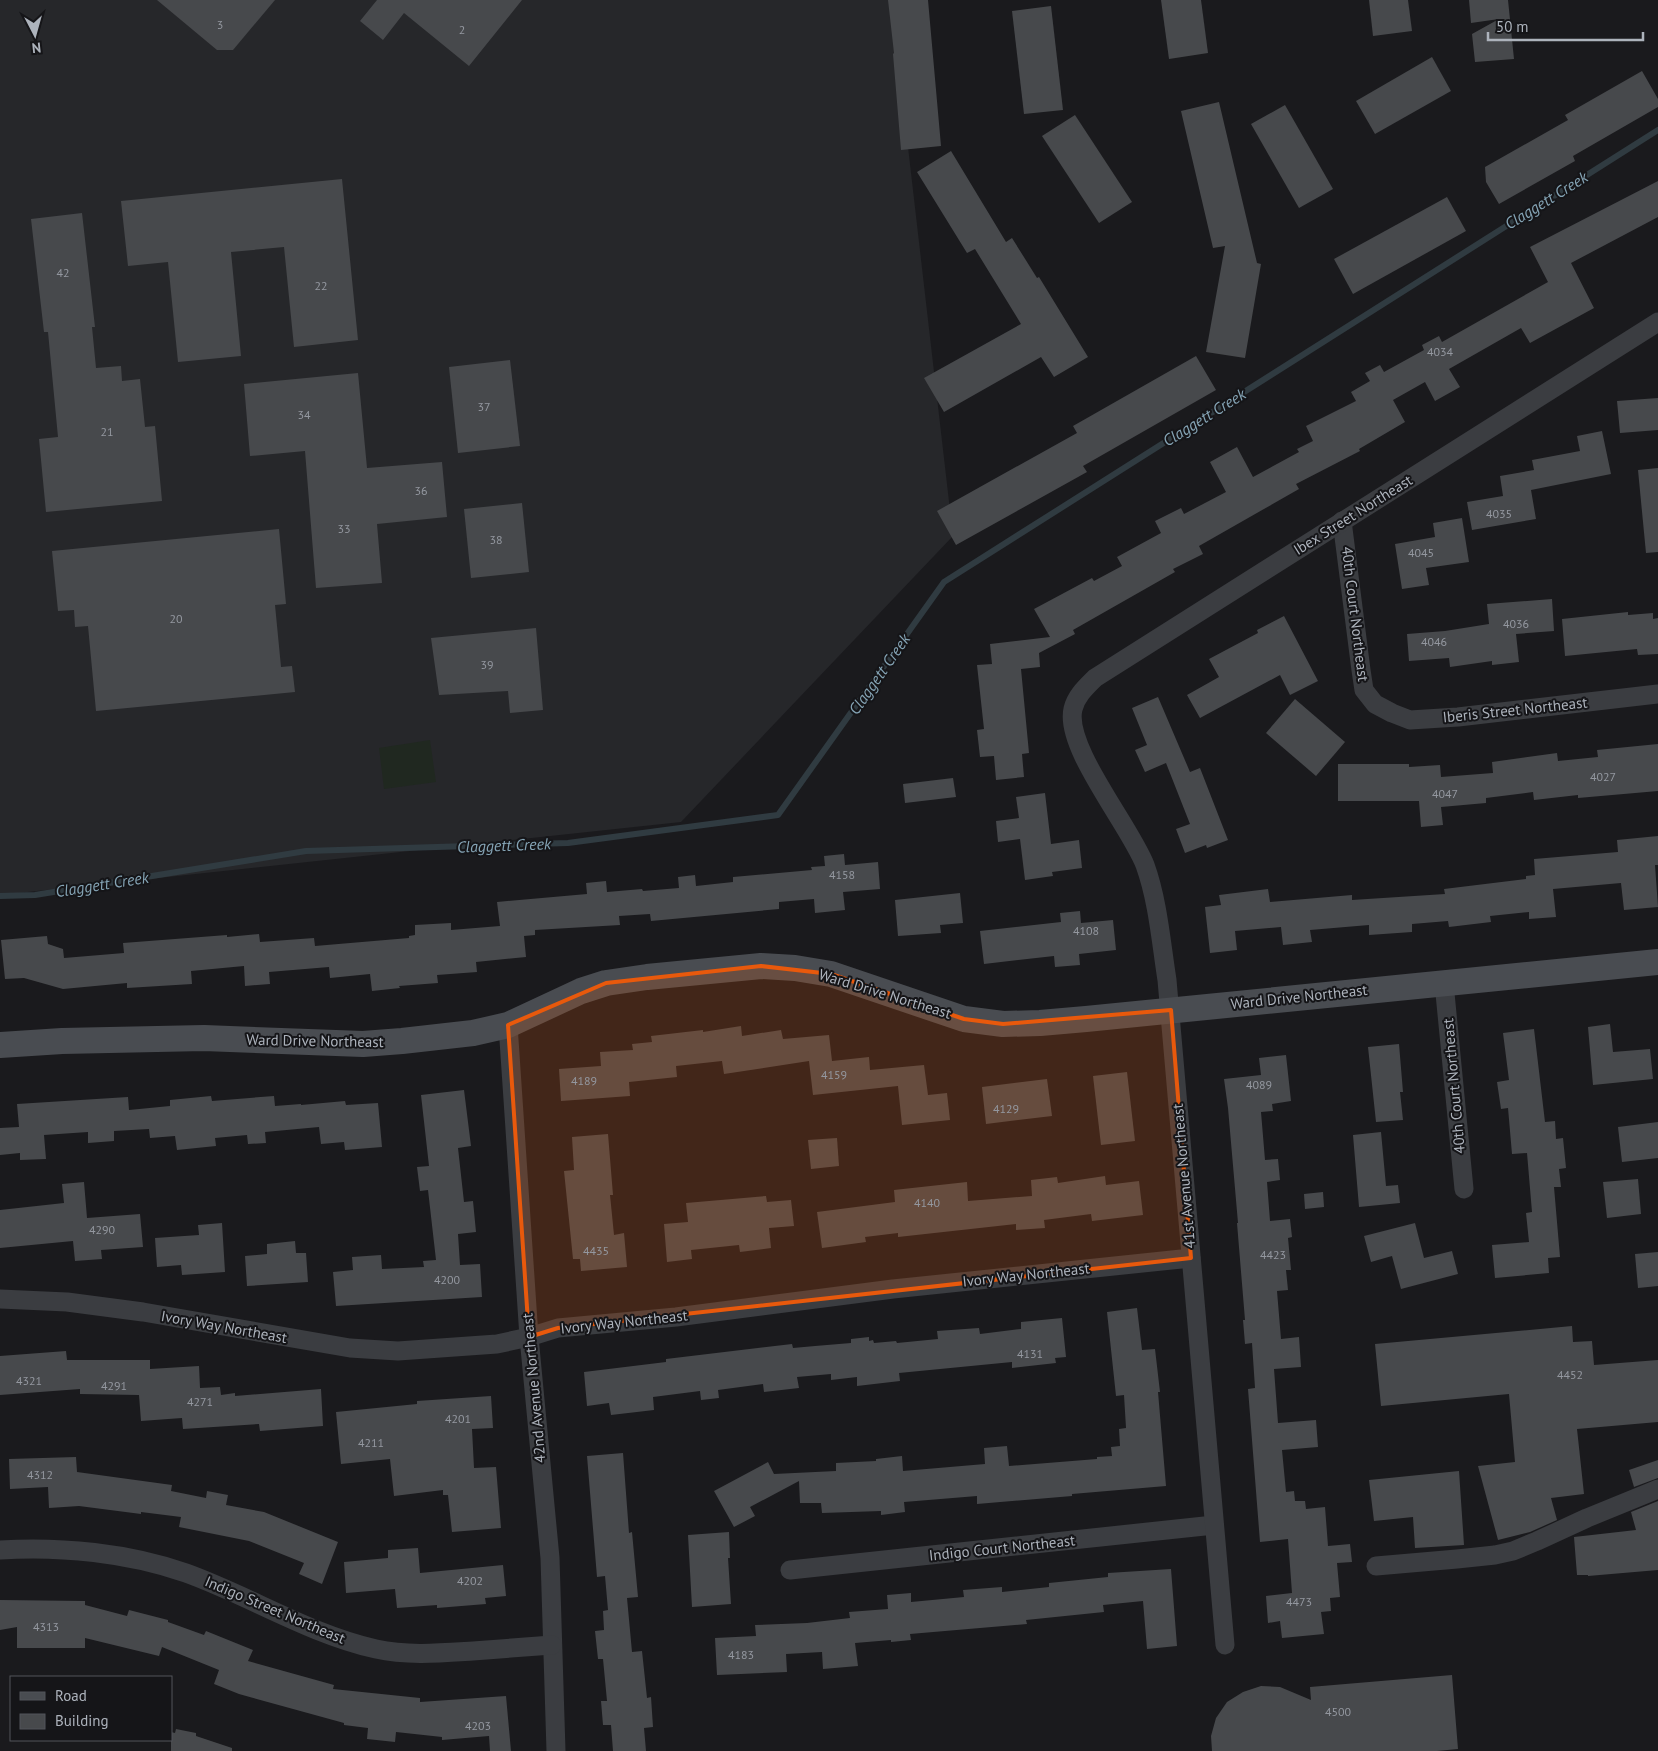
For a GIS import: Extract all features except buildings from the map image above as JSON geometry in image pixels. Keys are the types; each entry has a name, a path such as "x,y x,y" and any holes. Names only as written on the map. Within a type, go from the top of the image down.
{"street":[{"name":"Ibex Street Northeast","path":"1074,727 1073,709 1082,690 1095,678 1658,322"},
{"name":"40th Court Northeast","path":"1342,521 1364,690 1375,704"},
{"name":"Iberis Street Northeast","path":"1375,704 1410,720 1458,717 1658,694"},
{"name":"41st Avenue Northeast","path":"1074,727 1086,764 1134,841 1144,864 1155,905 1171,1010 1225,1645"},
{"name":"Ward Drive Northeast","path":"0,1045 62,1041 204,1038 363,1044 473,1033 508,1025 581,991 606,983 761,966 795,968 831,974 964,1019 1003,1024 1040,1023 1658,962"},
{"name":"40th Court Northeast","path":"1444,983 1464,1189"},
{"name":"42nd Avenue Northeast","path":"508,1025 529,1337 550,1558 556,1751"},
{"name":"Ivory Way Northeast","path":"0,1299 67,1302 143,1312 350,1348 398,1351 497,1344 558,1328 676,1317 893,1289 1191,1258"},
{"path":"1376,1566 1495,1555 1513,1551 1658,1489"},
{"name":"Indigo Court Northeast","path":"790,1570 1214,1526"},
{"name":"Indigo Street Northeast","path":"0,1550 27,1548 85,1552 144,1561 186,1573 338,1638 376,1649 424,1655 552,1645"}],"highlighted area":[{"path":"761,966 831,974 964,1019 1003,1024 1171,1010 1191,1258 558,1328 529,1337 508,1025 606,983"}],"shaded area":[{"path":"0,0 891,0 953,536 681,822 0,895"},
{"path":"430,740 436,782 384,789 379,748"}],"waterway":[{"name":"Claggett Creek","path":"0,896 35,895 306,851 568,843 778,815 944,582 1658,130"}]}
